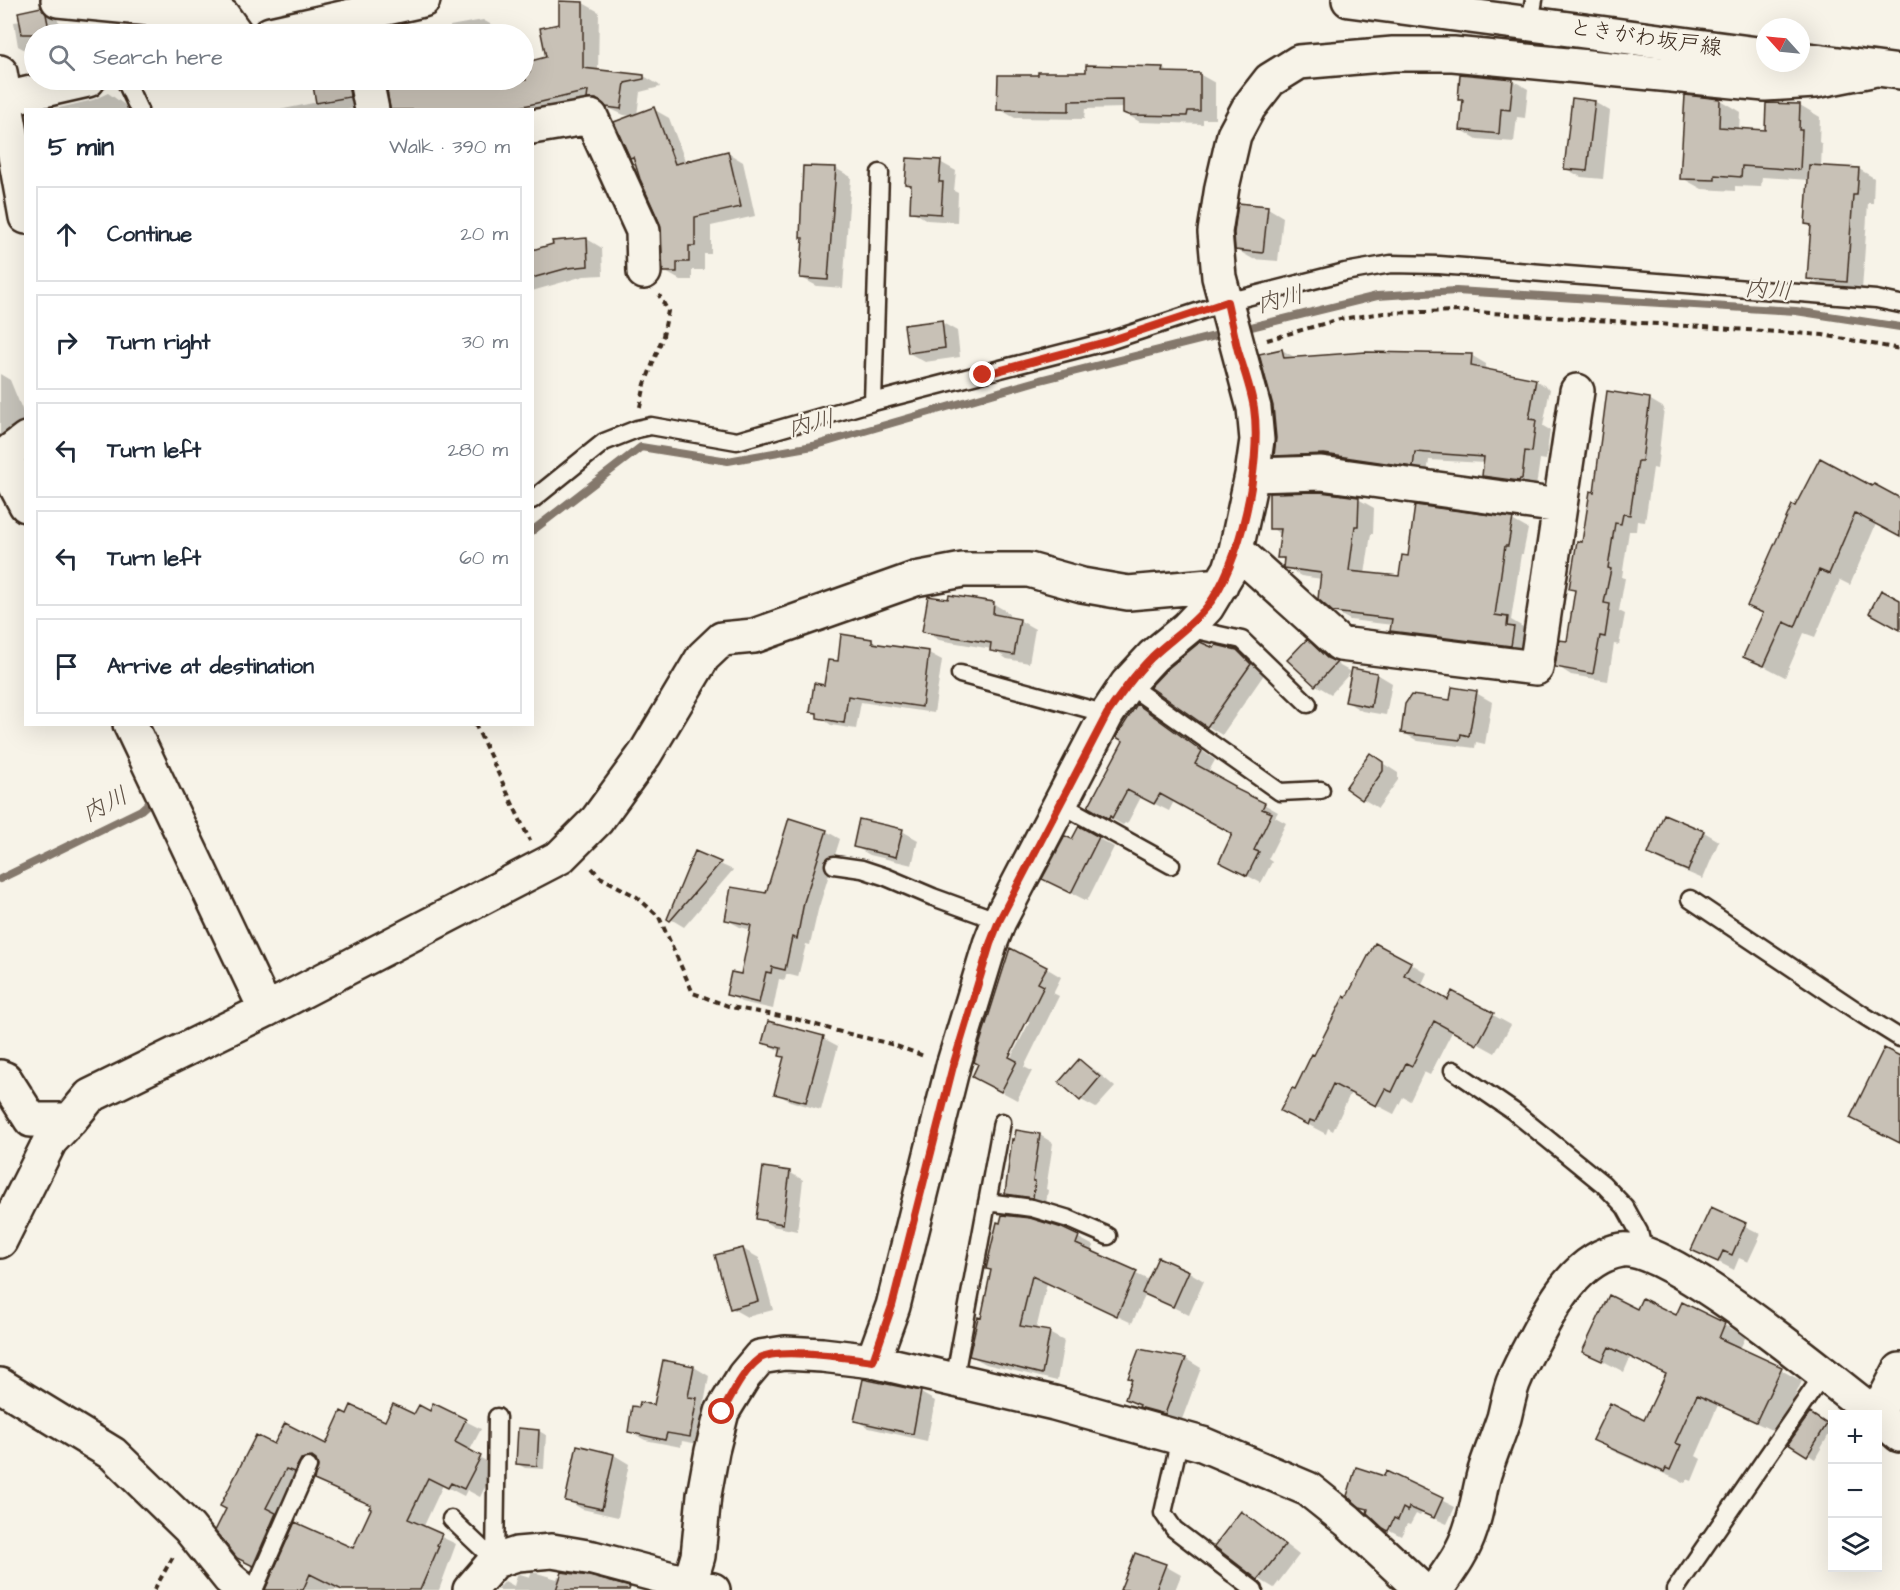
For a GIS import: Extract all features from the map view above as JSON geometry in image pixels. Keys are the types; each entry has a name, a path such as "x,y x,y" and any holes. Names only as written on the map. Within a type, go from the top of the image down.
{"street":[{"path":"58,0 223,16 229,24"},
{"path":"358,24 423,0"},
{"name":"ときがわ坂戸線","path":"1348,0 1532,11 1756,52"},
{"path":"873,1361 892,1306 953,1066 999,921 1107,714 1127,684 1153,656 1187,628 1207,607 1230,569 1236,550 1257,440 1254,408 1219,277 1215,232 1234,135 1249,107 1270,80 1299,62 1393,54 1453,54 1765,84 1815,81 1887,71"},
{"path":"1810,60 1887,71"},
{"path":"24,87 1,90 24,207"},
{"path":"368,90 372,108"},
{"path":"534,127 591,117 643,231 644,272"},
{"path":"1236,550 1340,644 1536,668 1577,391"},
{"path":"24,441 9,452 9,473 24,501"},
{"path":"1252,475 1321,473 1560,506"},
{"path":"0,1241 50,1141 90,1096 266,1010 560,857 597,820 645,754 703,657 722,639 754,636 915,579 963,570 1029,570 1082,585 1128,593 1221,585"},
{"path":"131,726 266,1010"},
{"path":"0,1077 5,1079 31,1120 70,1120"},
{"path":"1436,1590 1456,1562 1470,1532 1484,1474 1514,1382 1552,1307 1565,1288 1582,1270 1597,1259 1623,1250 1644,1252 1671,1265 1743,1311 1870,1410"},
{"path":"470,1590 495,1560 516,1554 552,1551 697,1588 704,1495 722,1412 744,1376 760,1357 785,1353 822,1354 873,1361 1054,1404 1202,1444 1308,1490 1348,1521 1422,1590"},
{"path":"1880,1410 1900,1370"},
{"path":"0,1385 113,1454 189,1528 230,1578 243,1590"},
{"path":"1882,1419 1900,1435"}],"lane":[{"path":"130,90 138,108"},
{"path":"873,402 880,173"},
{"path":"534,498 604,442 637,429 651,426 737,441 873,402 1109,341 1227,302 1346,272 1400,264 1439,265 1876,299 1900,304"},
{"path":"1187,628 1242,640 1308,704"},
{"path":"960,674 1107,714"},
{"path":"1127,684 1280,792 1322,790"},
{"path":"1059,803 1171,865"},
{"path":"834,865 862,869 886,877 999,921"},
{"path":"1690,899 1900,1038"},
{"path":"1453,1070 1513,1111 1603,1184 1625,1207 1639,1232 1644,1252"},
{"path":"954,1381 1002,1122"},
{"path":"987,1202 1032,1208 1068,1219 1108,1236"},
{"path":"1675,1590 1823,1375"},
{"path":"495,1560 497,1417"},
{"path":"1180,1438 1163,1513 1174,1529 1254,1590"},
{"path":"254,1590 308,1467"},
{"path":"451,1518 495,1560"}],"path":[{"path":"637,429 645,384 663,336 668,311 644,272"},
{"path":"1238,349 1340,319 1384,313 1461,311 1823,335 1900,349"},
{"path":"476,726 542,866"},
{"path":"572,846 600,877 637,897 659,917 693,993 731,1007 796,1018 891,1044 953,1066"}],"building":[{"path":"559,1 583,2 583,68 644,75 644,79 625,83 621,109 606,107 596,99 587,99 588,91 516,108 390,108 387,90 534,90 534,60 546,57 540,28 559,24"},
{"path":"41,7 46,14 48,24 24,24 24,34 22,34 18,12"},
{"path":"1086,65 1163,67 1162,72 1200,73 1200,111 1188,111 1187,116 1128,115 1123,113 1123,100 1069,101 1069,111 997,110 998,75 1086,72"},
{"path":"1460,74 1513,79 1510,110 1501,109 1499,134 1460,130 1463,100 1458,100"},
{"path":"314,90 349,90 350,97 316,103"},
{"path":"1685,95 1720,99 1719,127 1765,130 1766,103 1800,104 1799,130 1802,130 1800,170 1742,166 1741,177 1715,175 1715,180 1680,179"},
{"path":"1572,98 1595,101 1587,171 1564,169"},
{"path":"654,107 675,164 728,151 741,207 695,217 695,246 689,246 689,262 677,262 677,272 663,272 660,224 633,157 630,158 614,122"},
{"path":"907,158 941,160 939,182 943,182 941,214 910,212 911,185 905,184"},
{"path":"1809,165 1859,168 1857,195 1853,195 1847,282 1807,279 1811,225 1805,224"},
{"path":"803,166 836,167 828,280 800,278 803,238 800,238"},
{"path":"1238,203 1268,206 1263,253 1235,250 1234,233"},
{"path":"587,238 588,266 568,268 534,277 534,249 553,244 552,241"},
{"path":"942,320 945,348 908,353 904,325"},
{"path":"1282,349 1284,358 1366,352 1472,354 1471,366 1536,379 1529,419 1536,420 1532,452 1525,451 1522,479 1519,481 1482,476 1484,457 1415,452 1413,467 1324,454 1274,456 1276,438 1273,406 1259,354"},
{"path":"1607,391 1650,398 1642,461 1638,461 1630,515 1623,514 1621,524 1615,523 1608,568 1611,569 1604,603 1610,604 1605,637 1600,636 1593,674 1555,667 1559,640 1567,641 1575,590 1569,589 1577,541 1582,542 1590,491 1594,492"},
{"path":"1820,458 1900,498 1900,537 1855,513 1829,574 1819,570 1795,627 1784,622 1764,666 1743,657 1763,613 1747,606 1792,505 1795,506"},
{"path":"1320,492 1359,497 1358,526 1355,526 1349,571 1399,576 1402,555 1408,556 1415,505 1513,518 1508,546 1505,546 1495,615 1508,617 1507,626 1514,627 1511,646 1390,631 1392,619 1333,612 1318,599 1321,573 1283,568 1284,558 1277,558 1281,529 1269,529 1269,493"},
{"path":"1881,590 1900,600 1900,630 1869,613"},
{"path":"949,595 994,602 993,614 1020,619 1014,655 990,651 991,643 922,632 928,596 948,599"},
{"path":"841,634 872,639 872,643 929,651 922,707 848,696 844,723 817,718 817,713 810,712 814,683 824,685 828,660 838,661"},
{"path":"1307,639 1327,658 1337,662 1315,686 1287,660"},
{"path":"1200,642 1214,648 1216,645 1237,650 1251,664 1207,727 1150,687 1166,670"},
{"path":"1352,668 1377,673 1371,707 1345,702"},
{"path":"1452,687 1477,691 1469,736 1461,734 1460,740 1401,733 1405,704 1411,695 1450,700"},
{"path":"1137,704 1202,751 1195,764 1235,786 1234,788 1265,803 1262,809 1272,813 1254,850 1259,852 1247,876 1219,862 1232,834 1160,794 1154,804 1127,790 1112,818 1110,816 1109,819 1088,807 1123,741 1116,737"},
{"path":"1370,753 1383,762 1383,771 1362,800 1345,788"},
{"path":"1664,814 1704,831 1688,871 1648,854"},
{"path":"789,818 827,830 804,902 797,939 792,937 785,970 772,967 771,973 766,972 759,1003 726,995 731,972 741,974 751,925 725,920 731,887 766,893"},
{"path":"859,819 903,829 896,857 853,847"},
{"path":"1079,826 1099,837 1071,893 1042,879 1065,836 1072,839"},
{"path":"695,851 721,862 670,921 667,919"},
{"path":"1375,943 1411,962 1404,975 1448,1000 1452,991 1494,1013 1477,1045 1434,1021 1412,1066 1406,1063 1392,1092 1385,1089 1376,1106 1333,1084 1315,1122 1310,1120 1308,1125 1280,1111 1292,1088 1295,1089 1312,1054 1314,1055 1344,996 1346,998"},
{"path":"1010,948 1047,967 1038,983 1044,986 1009,1057 1017,1061 1001,1092 972,1077 978,1064 974,1062"},
{"path":"768,1021 824,1036 806,1102 774,1094 784,1057 779,1056 781,1048 762,1043"},
{"path":"1884,1048 1900,1056 1900,1143 1850,1118"},
{"path":"1079,1059 1100,1077 1080,1101 1059,1082"},
{"path":"1016,1130 1040,1134 1033,1181 1035,1181 1033,1198 1005,1194 1012,1139 1014,1140"},
{"path":"763,1167 790,1171 783,1224 756,1219"},
{"path":"1711,1207 1746,1223 1732,1255 1723,1251 1718,1262 1691,1250"},
{"path":"1002,1215 1030,1218 1062,1228 1079,1236 1076,1244 1137,1271 1117,1316 1032,1276 1020,1326 1050,1331 1042,1374 969,1356 978,1317 981,1318 991,1270 986,1269 997,1222 1000,1223"},
{"path":"743,1248 758,1301 730,1309 715,1255"},
{"path":"1158,1257 1189,1271 1173,1307 1142,1293"},
{"path":"1609,1295 1637,1309 1642,1298 1676,1315 1682,1302 1725,1323 1719,1338 1782,1367 1756,1422 1697,1395 1675,1443 1681,1445 1670,1470 1666,1468 1664,1472 1592,1440 1610,1403 1644,1420 1666,1374 1609,1347 1602,1361 1582,1352"},
{"path":"1139,1349 1186,1358 1165,1414 1139,1407 1140,1405 1125,1399 1132,1379 1128,1378"},
{"path":"663,1360 694,1366 688,1397 697,1398 690,1437 667,1433 665,1440 628,1432 632,1406 639,1407 640,1402 654,1405"},
{"path":"863,1379 921,1391 913,1434 854,1421"},
{"path":"433,1403 466,1419 455,1442 481,1456 464,1489 451,1483 448,1488 428,1478 408,1519 442,1534 420,1590 342,1590 310,1574 303,1590 265,1590 295,1522 353,1548 371,1509 369,1508 371,1505 314,1480 318,1466 312,1457 301,1459 294,1472 286,1469 266,1508 276,1513 253,1566 237,1558 215,1531 226,1509 220,1506 256,1435 274,1444 285,1423 326,1444 341,1411 347,1414 351,1405 385,1421 393,1404 414,1414 419,1405 430,1411"},
{"path":"1810,1413 1827,1424 1807,1456 1788,1444"},
{"path":"518,1428 539,1430 537,1466 516,1464"},
{"path":"577,1445 614,1454 602,1509 565,1501"},
{"path":"1356,1467 1384,1476 1386,1471 1443,1498 1434,1518 1409,1507 1408,1511 1403,1508 1398,1520 1394,1518 1388,1531 1383,1528 1367,1513 1368,1509 1360,1507 1347,1496"},
{"path":"1241,1511 1285,1545 1258,1580 1214,1546"},
{"path":"1135,1553 1166,1564 1156,1590 1120,1590"},
{"path":"562,1572 589,1576 630,1587 629,1590 556,1590"}],"waterway":[{"name":"内川","path":"1239,330 1377,296 1456,291 1796,311 1900,327"},
{"name":"内川","path":"534,529 641,447 728,461 813,446 1040,380 1227,333"},
{"name":"内川","path":"0,879 141,810 151,801 149,795"}],"route":[{"path":"722,1412 744,1376 760,1357 785,1353 822,1354 873,1361 892,1306 953,1066 999,921 1107,714 1127,684 1153,656 1187,628 1207,607 1230,569 1236,550 1245,513 1257,440 1254,408 1227,302 1109,341 983,375"}]}
